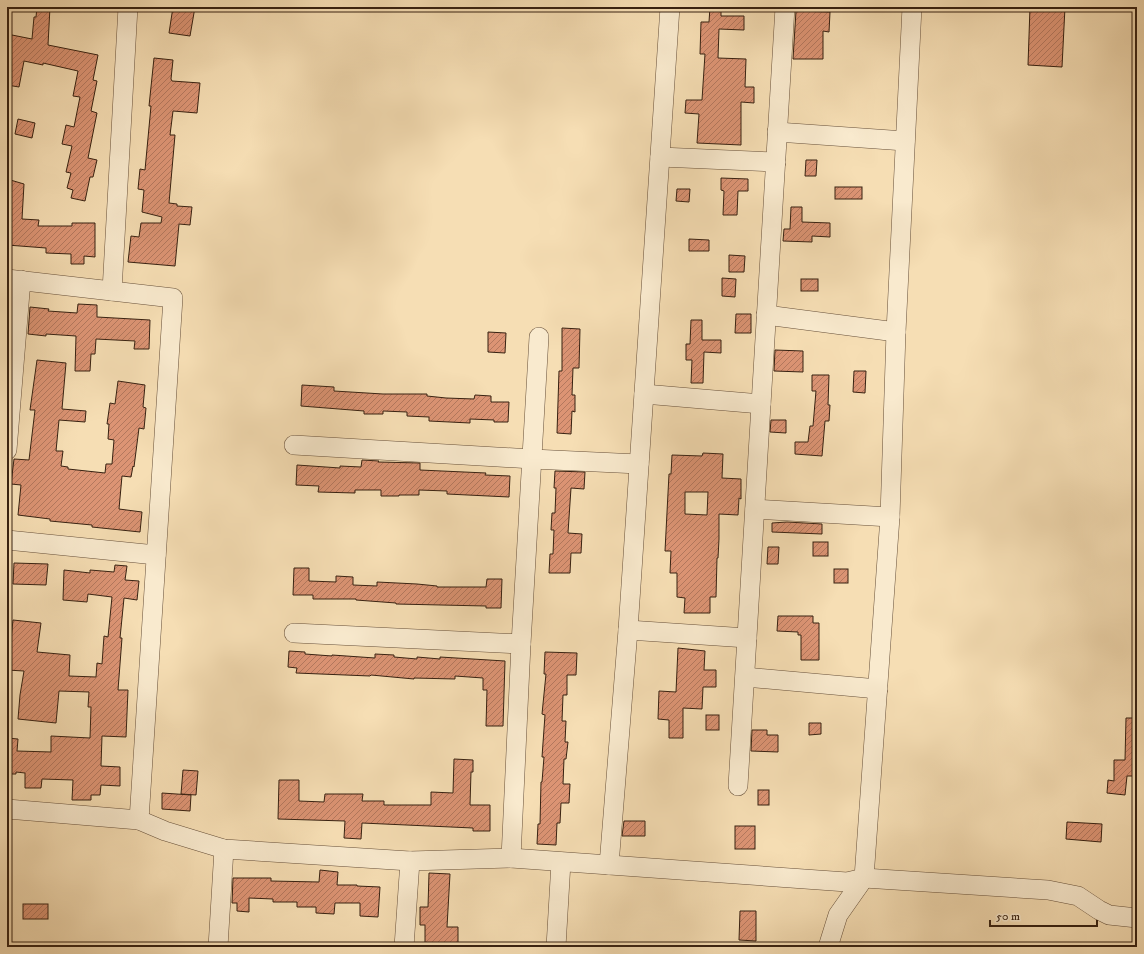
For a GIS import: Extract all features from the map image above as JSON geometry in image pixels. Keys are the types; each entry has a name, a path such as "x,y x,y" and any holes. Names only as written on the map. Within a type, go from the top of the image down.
{"street":[{"path":"112,291 128,7"},
{"path":"609,865 628,630 670,7"},
{"path":"738,786 785,7"},
{"path":"828,947 838,915 864,878 890,517 896,332 912,7"},
{"path":"777,132 905,141"},
{"path":"660,157 776,162"},
{"path":"7,450 14,279 173,298 139,820"},
{"path":"766,315 896,332"},
{"path":"511,858 538,337"},
{"path":"644,394 761,404"},
{"path":"294,445 639,464"},
{"path":"755,509 890,517"},
{"path":"7,540 156,555"},
{"path":"628,630 747,638"},
{"path":"294,633 521,644"},
{"path":"745,677 878,689"},
{"path":"7,809 139,820 224,849 410,861 511,858 847,882 864,878 1048,890 1078,896 1109,915 1137,918"},
{"path":"218,947 224,849"},
{"path":"404,947 410,861"},
{"path":"556,947 561,862"}],"building":[{"path":"37,7 50,7 48,45 98,55 93,80 97,81 91,111 97,113 88,158 97,160 93,177 90,177 85,201 71,198 73,190 67,188 71,173 66,172 72,146 62,144 66,125 74,127 80,97 73,96 78,71 43,63 43,65 24,61 19,87 7,85 7,34 32,39 34,17 36,17"},
{"path":"173,7 195,7 190,36 169,33"},
{"path":"710,7 721,7 721,16 744,16 744,30 719,29 718,58 746,59 745,87 754,87 754,103 741,102 741,145 697,143 699,114 685,113 686,100 702,100 705,54 700,54 701,22 709,22"},
{"path":"1030,7 1065,7 1062,67 1028,65"},
{"path":"796,11 830,12 829,32 823,31 823,59 793,59"},
{"path":"154,58 173,60 172,81 200,83 197,113 173,111 170,135 175,135 169,203 177,204 177,206 192,207 190,225 179,224 175,266 128,262 131,236 139,237 141,223 161,223 162,217 142,212 144,190 138,189 140,169 145,170"},
{"path":"18,119 35,123 32,138 15,134"},
{"path":"806,160 817,160 816,176 805,176"},
{"path":"721,178 748,179 748,191 738,191 737,215 723,215 724,191 721,190"},
{"path":"7,179 24,184 22,219 39,220 38,226 72,226 72,223 95,223 95,257 84,256 84,264 71,264 71,254 46,253 46,248 7,245"},
{"path":"835,187 862,187 862,199 835,199"},
{"path":"677,189 690,189 689,202 676,201"},
{"path":"791,207 802,207 802,222 830,223 830,237 812,236 812,242 783,241 784,229 790,229"},
{"path":"689,239 709,240 709,251 689,251"},
{"path":"729,255 745,256 744,272 729,272"},
{"path":"722,278 736,279 735,297 722,296"},
{"path":"801,279 818,279 818,291 801,291"},
{"path":"78,304 97,305 97,317 150,320 149,349 134,349 135,341 96,339 95,354 91,354 90,371 75,371 76,336 46,334 46,336 28,334 30,307 49,309 48,311 77,313"},
{"path":"736,314 751,314 751,333 735,333"},
{"path":"691,320 702,320 702,340 721,340 721,353 704,352 703,383 691,383 692,360 686,360 686,344 690,344"},
{"path":"562,328 580,329 579,368 573,368 572,395 575,395 575,412 572,411 571,434 557,433 559,371 562,371"},
{"path":"488,332 506,333 505,353 488,352"},
{"path":"775,350 803,351 803,372 774,371"},
{"path":"37,360 66,363 62,409 86,411 85,422 59,420 56,451 63,451 61,466 68,467 68,469 105,473 106,464 112,464 114,440 108,439 109,424 107,424 110,403 115,404 118,381 145,385 143,407 146,408 144,429 139,428 134,467 133,466 131,477 122,476 119,509 142,512 140,532 92,527 92,525 50,521 50,519 18,515 21,485 11,484 14,459 29,460 35,410 30,410"},
{"path":"854,371 866,371 865,393 853,392"},
{"path":"812,375 829,375 829,421 825,421 822,456 795,454 795,442 808,442 810,426 813,426 816,391 812,391"},
{"path":"302,385 334,387 334,391 383,394 427,394 427,396 446,398 474,399 475,395 491,396 491,402 509,402 508,422 470,419 470,423 429,421 429,417 407,416 407,412 383,411 383,414 364,414 364,411 301,406"},
{"path":"771,420 786,420 786,433 770,432"},
{"path":"703,453 723,454 722,478 741,479 741,499 739,498 738,515 719,514 716,597 710,597 710,613 684,613 685,598 677,597 677,573 670,573 671,551 665,551 669,474 671,474 672,455 702,456","holes":["685,492 708,492 707,515 685,514"]},
{"path":"362,460 420,463 420,470 486,473 485,475 510,476 509,497 447,494 447,491 419,490 419,495 381,496 381,490 355,490 355,493 318,492 319,486 296,485 297,465 340,468 340,466 361,467"},
{"path":"555,471 585,472 584,489 571,488 568,533 582,534 581,553 571,553 570,573 549,573 550,554 553,554 554,530 551,530 552,513 555,513"},
{"path":"787,522 822,524 822,534 772,532 772,523"},
{"path":"813,542 828,542 828,556 813,556"},
{"path":"768,547 779,547 778,564 767,564"},
{"path":"14,563 48,564 46,585 13,584"},
{"path":"115,565 127,566 125,580 139,581 137,600 124,598 120,638 122,638 118,690 128,690 126,737 102,736 101,766 120,767 120,786 101,785 100,795 91,795 91,800 72,800 73,780 42,779 41,788 25,788 25,773 16,772 16,774 7,774 7,738 18,739 17,751 51,752 51,736 90,738 91,707 88,707 89,692 59,691 56,723 18,719 24,671 7,670 7,649 10,649 13,620 41,623 37,652 70,655 69,676 96,677 97,663 102,664 104,636 108,637 112,597 88,594 87,602 63,600 64,570 90,573 90,570 114,572"},
{"path":"294,568 309,568 309,581 336,582 336,576 353,577 353,585 377,586 377,582 417,584 437,587 486,587 487,579 502,579 501,608 486,608 486,606 396,604 356,599 313,599 313,595 293,595"},
{"path":"834,569 848,569 848,583 834,583"},
{"path":"778,616 813,616 813,623 819,623 819,660 801,660 801,635 798,635 798,632 777,631"},
{"path":"678,648 705,651 704,670 716,670 716,687 703,687 702,709 683,708 683,738 669,738 669,720 658,719 659,691 676,692"},
{"path":"289,651 305,652 305,654 375,658 375,654 394,655 394,657 417,659 417,657 440,659 440,657 505,661 503,726 486,726 487,690 483,690 483,678 455,676 455,679 414,679 371,675 296,673 297,668 288,667"},
{"path":"545,652 577,653 576,675 567,675 567,695 563,695 562,721 566,721 565,742 568,742 566,759 564,759 563,784 570,784 569,803 561,803 560,823 557,823 556,845 537,844 538,824 540,824 541,782 544,757 542,757 545,715 542,714 546,674 544,674"},
{"path":"706,715 719,715 719,730 706,730"},
{"path":"1126,718 1137,718 1137,776 1127,776 1125,795 1107,793 1108,780 1114,781 1114,760 1125,760"},
{"path":"809,723 821,723 821,734 809,735"},
{"path":"752,730 767,730 767,735 778,735 778,752 751,751"},
{"path":"454,759 473,760 470,805 490,805 490,831 473,831 473,828 362,823 361,839 344,838 345,821 278,819 279,780 299,780 299,801 324,802 325,794 363,794 362,801 384,801 384,805 431,805 431,792 453,793"},
{"path":"183,770 198,771 196,795 181,794"},
{"path":"758,790 769,790 769,805 758,805"},
{"path":"162,793 191,795 190,811 162,809"},
{"path":"624,821 645,821 645,836 622,836"},
{"path":"1067,822 1102,824 1101,842 1066,839"},
{"path":"735,826 755,826 755,849 735,849"},
{"path":"320,870 338,872 337,885 380,887 378,917 360,916 360,903 335,903 334,914 316,913 316,907 297,907 297,902 273,902 273,899 249,898 249,912 237,911 237,903 232,903 233,878 271,878 271,881 319,882"},
{"path":"429,873 450,874 447,927 458,927 458,947 425,947 425,925 420,925 420,907 428,907"},
{"path":"23,904 48,904 48,919 23,919"},
{"path":"740,911 756,911 756,941 739,940"}]}
